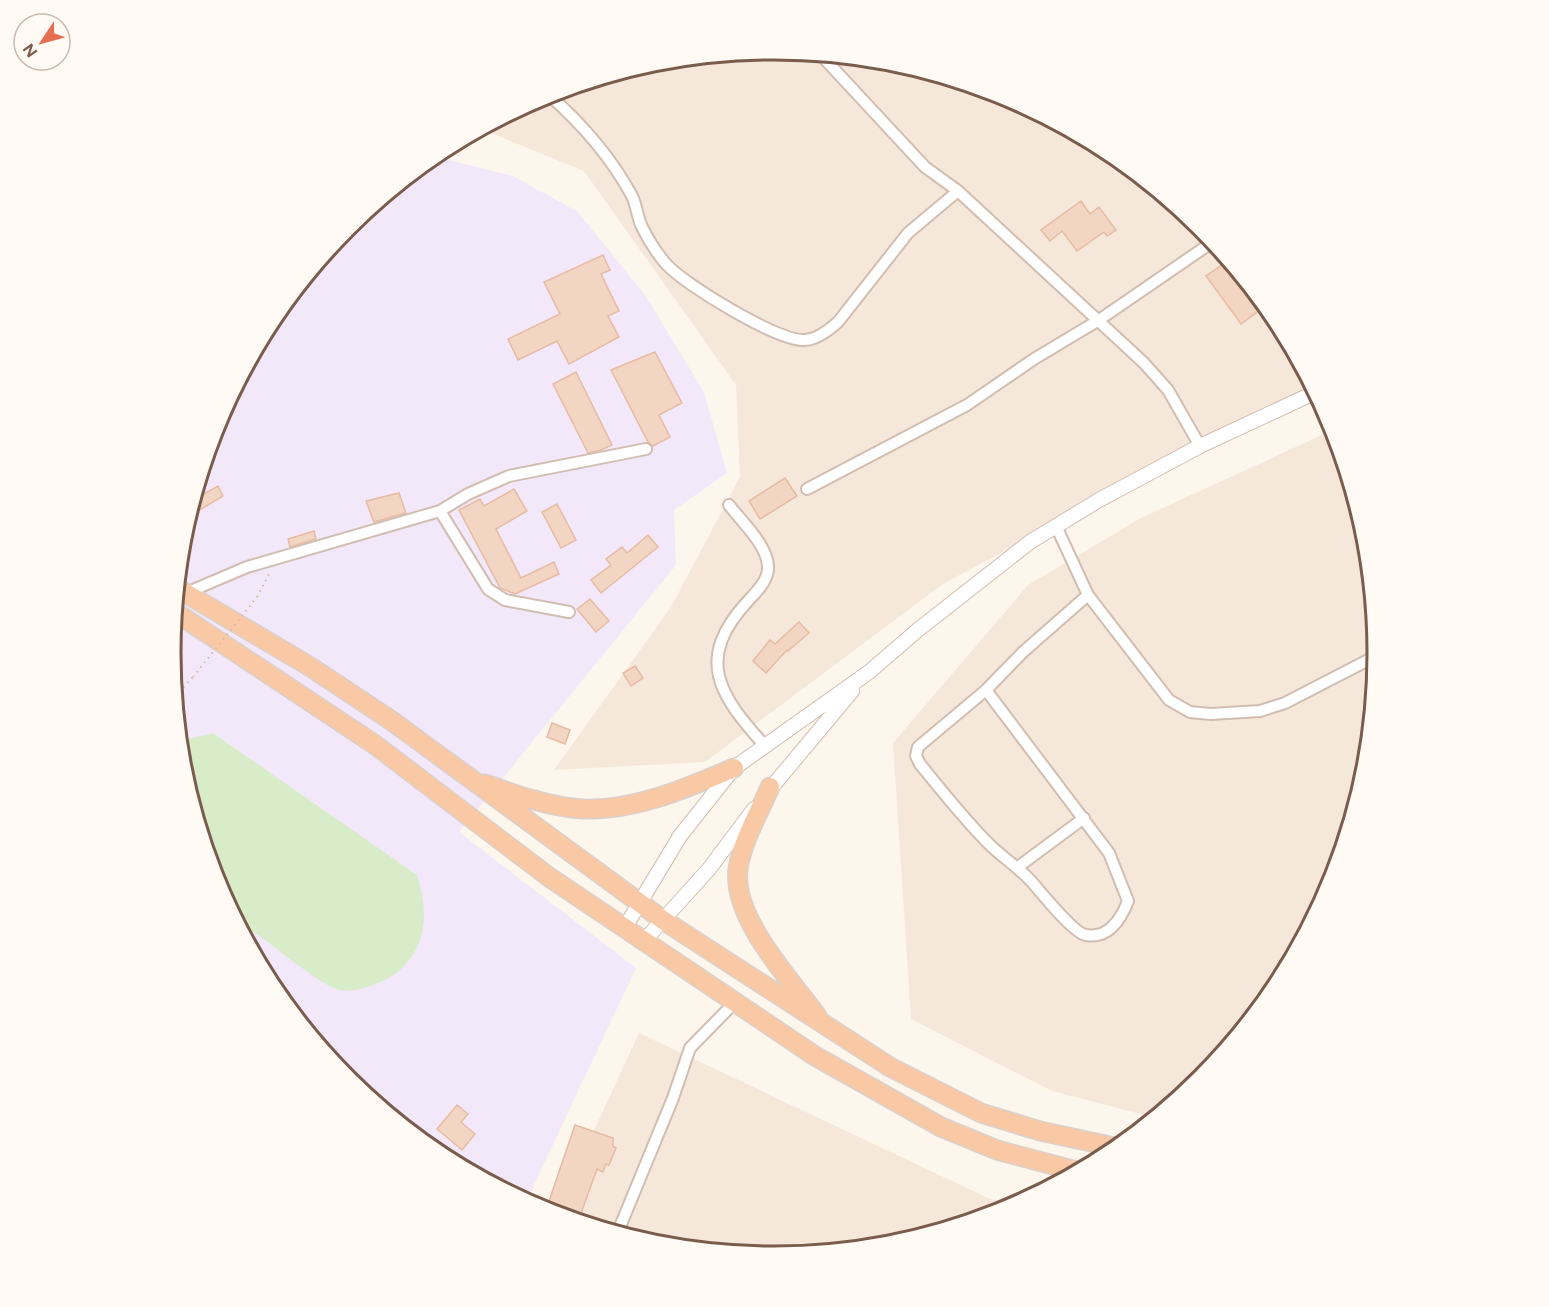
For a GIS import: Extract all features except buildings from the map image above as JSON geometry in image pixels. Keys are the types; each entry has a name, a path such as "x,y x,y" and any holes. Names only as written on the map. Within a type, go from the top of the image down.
{"highway":[{"path":"184,596 327,678 392,721 663,920 890,1067 981,1113 1040,1131 1106,1145"},
{"path":"182,617 374,744 549,877 815,1056 940,1127 997,1150 1068,1169"},
{"path":"464,776 534,800 582,809 614,807 649,800 734,768"},
{"path":"770,787 747,840 738,868 739,894 762,940 823,1025"}],"street":[{"path":"828,63 925,167 958,191 1100,320 1168,390 1200,446"},
{"path":"556,102 585,130 620,176 634,200 642,226 666,264 690,285 782,336 803,340 825,333 838,322 908,233 958,191"},
{"path":"807,489 967,405 1043,353 1100,320 1207,247"},
{"path":"624,929 680,836 734,768 869,672 999,566 1056,526 1099,500 1200,446 1309,395"},
{"path":"184,592 277,558 440,511 468,494 509,476 646,449"},
{"path":"729,506 767,556 769,569 766,580 727,628 717,651 716,669 722,688 732,706 765,746"},
{"path":"440,511 488,589 505,600 569,612"},
{"path":"1056,526 1088,595 1169,700 1190,712 1211,714 1260,711 1285,703 1368,660"},
{"path":"986,690 1109,853 1128,901 1123,916 1113,928 1099,934 1085,935 1071,927 1018,867 990,846 963,816 916,756 918,747 986,690 1023,652 1088,595"},
{"path":"643,942 709,869 770,787 869,672"},
{"path":"1018,867 1084,818"},
{"path":"620,1227 690,1048 735,1002"}],"path":[{"path":"182,689 257,597 277,558"}],"shaded area":[{"path":"736,61 813,61 852,65 890,71 965,91 1037,121 1071,140 1104,160 1166,207 1221,262 1245,292 1268,324 1306,388 943,584 705,762 554,770 671,607 740,477 736,385 584,171 491,133 547,105 621,80 659,71"},
{"path":"446,159 513,176 578,212 645,295 704,392 727,473 674,510 676,565 459,832 636,968 530,1194 478,1167 413,1124 355,1073 304,1015 261,950 226,881 212,844 192,769 182,692 182,615 192,538 212,463 226,426 242,391 281,324 328,262 383,207"},
{"path":"1326,433 1337,463 1357,538 1367,615 1368,654 1367,692 1357,769 1337,844 1307,916 1268,983 1221,1045 1166,1100 1147,1116 1052,1091 911,1019 893,743 1028,585 1141,518"},
{"path":"639,1033 988,1198 1002,1202 965,1216 890,1236 813,1246 774,1247 736,1246 659,1236 621,1227 559,1207"}],"green space":[{"path":"213,733 417,875 424,910 423,926 420,941 413,955 402,968 389,978 371,986 344,991 308,973 250,930 226,881 212,844 192,769 187,739"}]}
